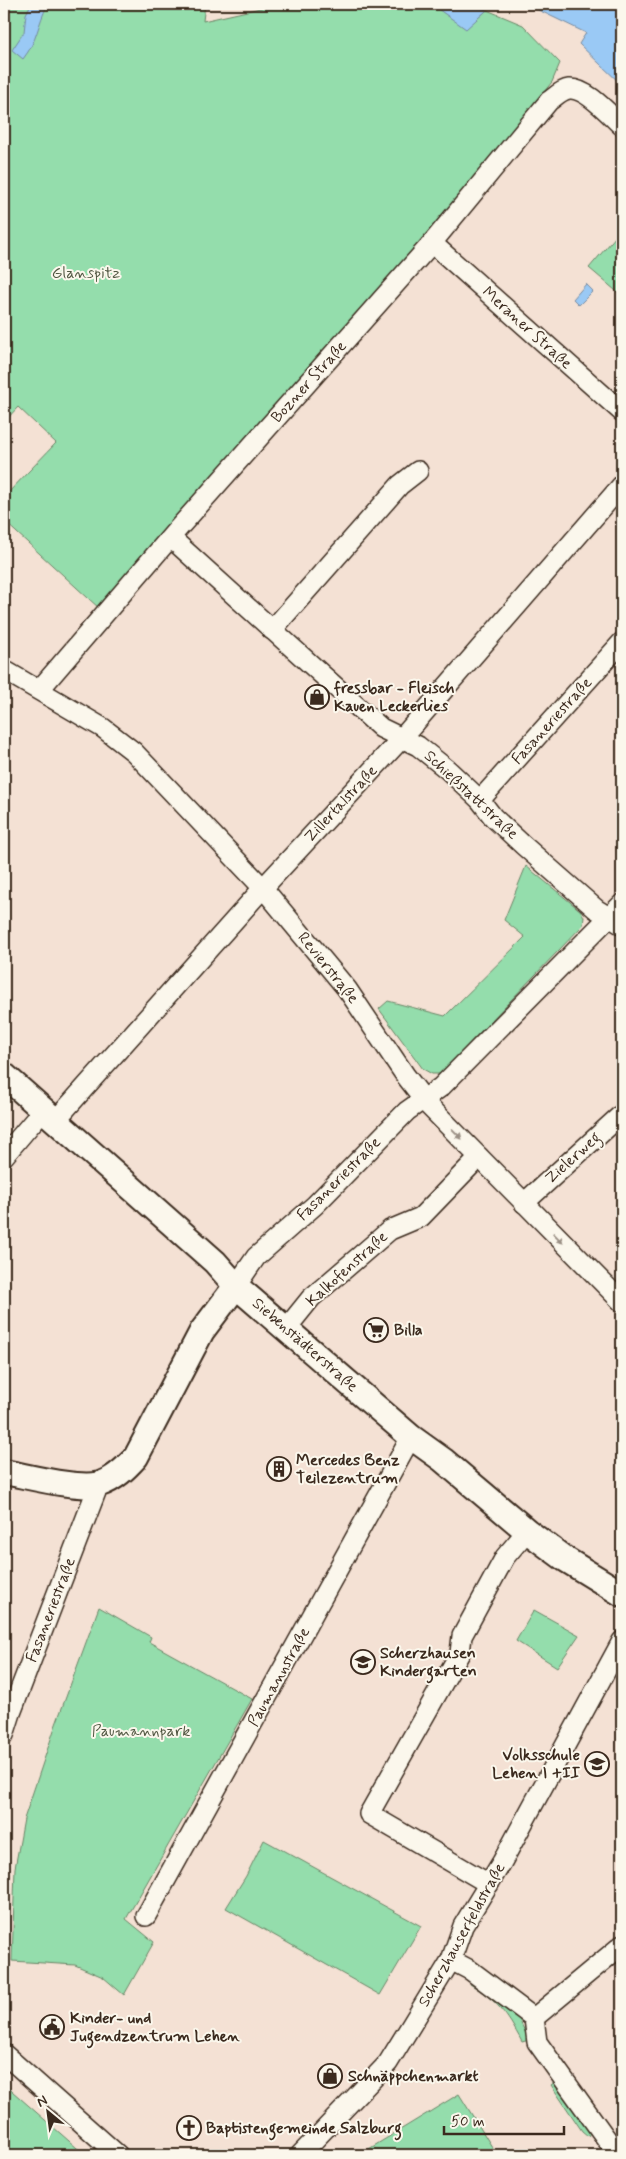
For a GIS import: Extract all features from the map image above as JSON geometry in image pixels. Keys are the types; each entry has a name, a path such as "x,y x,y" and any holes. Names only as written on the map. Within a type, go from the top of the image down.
{"street":[{"name":"Bozner Straße","path":"40,690 171,538 432,243 549,101 561,92 570,89 584,92 622,126"},
{"name":"Meraner Straße","path":"432,243 622,412"},
{"path":"272,630 400,485 418,471"},
{"name":"Zillertalstraße","path":"4,1156 49,1115 401,739 622,485"},
{"name":"Schießstattstraße","path":"171,538 380,728 418,746 480,800 493,817 523,845 615,922"},
{"name":"Fasaneriestraße","path":"480,800 622,642"},
{"name":"Revierstraße","path":"4,670 121,740 263,888 348,989 405,1075 424,1099 622,1302"},
{"name":"Fasaneriestraße","path":"4,1472 72,1485 99,1484 122,1472 136,1457 202,1331 256,1258 315,1205 406,1111 440,1086 615,922 622,904"},
{"name":"Siebenstädterstraße","path":"4,1075 216,1262 236,1286 411,1437 443,1460 527,1531 565,1559 622,1594"},
{"name":"Zielerweg","path":"524,1203 622,1114"},
{"name":"Kalkofenstraße","path":"286,1329 306,1303 390,1230 421,1218 479,1157"},
{"name":"Paumannstraße","path":"146,1916 411,1437"},
{"name":"Fasaneriestraße","path":"4,1735 99,1484"},
{"path":"489,1884 369,1814 460,1653 462,1636 505,1557 527,1531"},
{"name":"Scherzhauserfeldstraße","path":"300,2155 388,2063 451,1960 463,1926 489,1884 622,1641"},
{"path":"534,2018 622,1945"},
{"path":"451,1960 470,1970 534,2018 537,2042 618,2155"},
{"path":"4,2054 118,2155"}],"green space":[{"name":"Glanspitz","path":"4,4 205,4 203,21 278,4 431,4 466,28 487,10 523,25 560,63 552,82 426,238 100,609 4,521 4,497 56,443 18,407 4,422"},
{"path":"622,229 622,296 589,268"},
{"path":"526,866 581,911 584,917 583,925 440,1074 432,1074 423,1069 379,1009 388,1001 445,1016 525,937 504,920"},
{"name":"Paumannpark","path":"99,1607 151,1637 149,1642 252,1699 126,1919 154,1942 124,1995 103,1977 75,1965 12,1961 15,1868 24,1819"},
{"path":"534,1610 579,1635 557,1667 516,1641"},
{"path":"264,1840 421,1926 380,1995 226,1908 246,1876"},
{"path":"473,1980 518,2017 529,2040 522,2042 511,2023 495,2002 470,1984"},
{"path":"555,2082 591,2131 588,2136 582,2131 551,2085"},
{"path":"4,2084 85,2155 4,2155"},
{"path":"459,2094 497,2155 359,2155"}],"water":[{"path":"31,4 48,4 35,39 23,59 12,50 24,32 26,14"},
{"path":"431,4 472,4 487,10 466,29"},
{"path":"526,4 622,4 622,85 579,44 586,33"},
{"path":"586,284 593,291 579,305 573,299"}],"place":[{"name":"fressbar - Fleisch Kauen Leckerlies","path":"317,697"},
{"name":"Billa","path":"376,1330"},
{"name":"Mercedes Benz Teilezentrum","path":"279,1469"},
{"name":"Scherzhausen Kindergarten","path":"363,1662"},
{"name":"Volksschule Lehen I +II","path":"597,1764"},
{"name":"Kinder- und Jugendzentrum Lehen","path":"52,2027"},
{"name":"Schnäppchenmarkt","path":"330,2076"},
{"name":"Baptistengemeinde Salzburg","path":"189,2128"}]}
